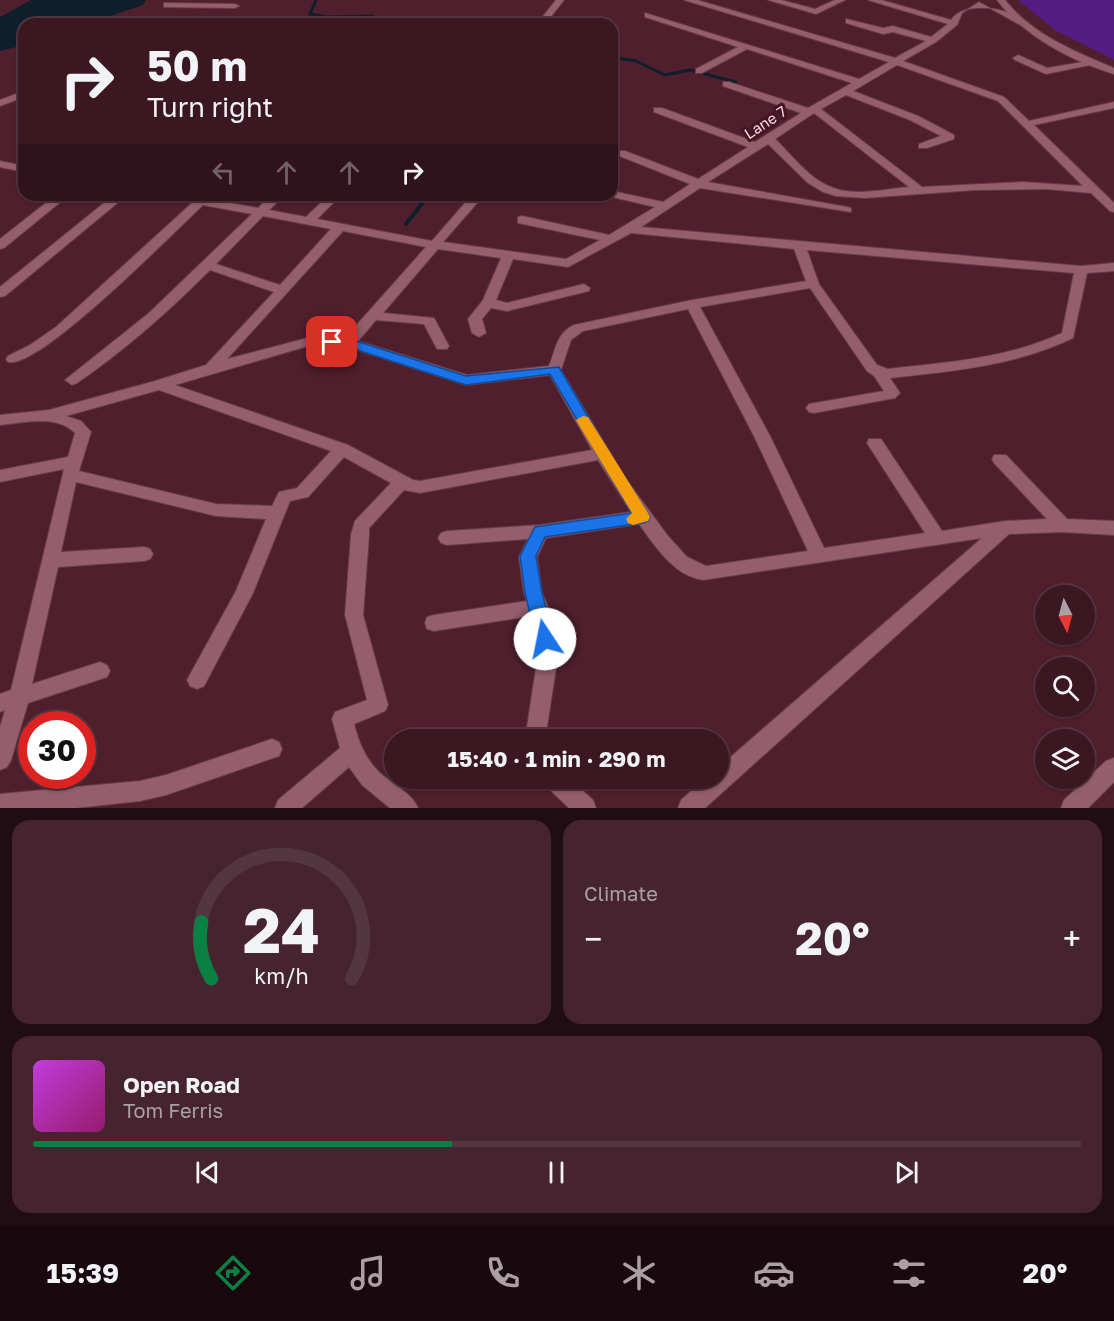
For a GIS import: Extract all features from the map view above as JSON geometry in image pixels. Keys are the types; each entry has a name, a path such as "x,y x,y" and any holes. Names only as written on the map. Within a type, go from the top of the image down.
{"street":[{"path":"546,18 560,0"},
{"path":"688,0 895,61 1001,99 1114,209"},
{"path":"771,0 816,12 841,0"},
{"path":"872,0 954,22"},
{"path":"979,0 1025,24 1050,42 1114,71"},
{"name":"Lane 7","path":"508,255 563,263 573,261 629,229 812,110 933,40 954,22 958,12 979,0"},
{"path":"1001,0 1025,24"},
{"path":"1013,0 1034,21 1056,38 1114,66"},
{"path":"167,5 235,6"},
{"path":"188,18 199,6"},
{"path":"648,15 859,82"},
{"path":"849,21 883,31 893,29 933,40"},
{"path":"699,71 744,46"},
{"path":"1018,58 1047,71 1095,63"},
{"path":"726,84 812,110 921,190"},
{"path":"844,91 914,118 950,137 923,146"},
{"path":"0,103 18,96"},
{"path":"1027,124 1114,105"},
{"path":"658,110 755,146"},
{"path":"768,138 798,167 830,191 868,193 1020,186 1072,187 1093,190"},
{"path":"621,153 699,184 847,210"},
{"path":"0,164 18,168"},
{"path":"618,195 664,206"},
{"path":"0,245 55,201"},
{"path":"0,292 114,201"},
{"path":"13,359 35,348 61,330 201,201 435,245 508,255 489,301 475,319 479,333"},
{"path":"220,204 223,201"},
{"path":"72,380 138,332 272,201"},
{"path":"309,221 329,201"},
{"path":"349,343 473,201"},
{"path":"522,220 610,239"},
{"path":"211,368 341,226"},
{"path":"629,229 1081,270 1114,267"},
{"path":"800,245 813,284 872,368 879,373 893,393 814,408"},
{"path":"206,265 282,290"},
{"path":"879,373 888,374 1019,356 1047,347 1068,335 1081,270"},
{"path":"554,370 569,332 692,304 813,284"},
{"path":"489,301 497,306 507,307 584,288"},
{"path":"692,304 762,436 819,556"},
{"path":"372,316 429,321 442,346"},
{"path":"0,420 49,415 315,340 349,343 466,381 554,370"},
{"path":"554,370 643,517 683,562 698,573 721,572 1005,528 1063,525 1114,528"},
{"path":"160,385 342,449 401,483 420,487 603,454"},
{"path":"0,760 20,695 71,469 82,441 83,432 76,425 49,415"},
{"path":"876,443 937,538"},
{"path":"197,680 244,593 285,496 303,493 342,449"},
{"path":"1000,459 1063,525"},
{"path":"0,476 71,469 216,510 276,513"},
{"path":"401,483 361,526 354,615 378,705 342,718 351,752 370,778 407,808"},
{"path":"447,538 540,532 643,517"},
{"path":"689,808 1005,528"},
{"path":"537,729 548,655 539,607 533,593 528,556 540,532"},
{"path":"51,560 144,554"},
{"path":"434,623 539,607"},
{"path":"0,703 100,671"},
{"path":"0,805 140,791 166,785 272,749"},
{"path":"286,808 351,752"},
{"path":"1072,808 1114,768"},
{"path":"565,789 585,808"}],"shaded area":[{"path":"1018,0 1114,0 1114,60 1055,30"}],"water":[{"path":"31,0 146,0 143,5 105,18 18,18 18,46 0,51 0,17"}],"waterway":[{"path":"316,0 310,14 327,17 373,16 370,18"},
{"path":"618,58 636,61 665,75 690,70 736,82"},
{"path":"406,224 424,201"}],"slow traffic":[{"path":"583,420 643,517 633,519"}],"route":[{"path":"332,342 349,343 466,381 554,370 643,517 540,532 528,556 533,593 539,607 545,639"}]}
